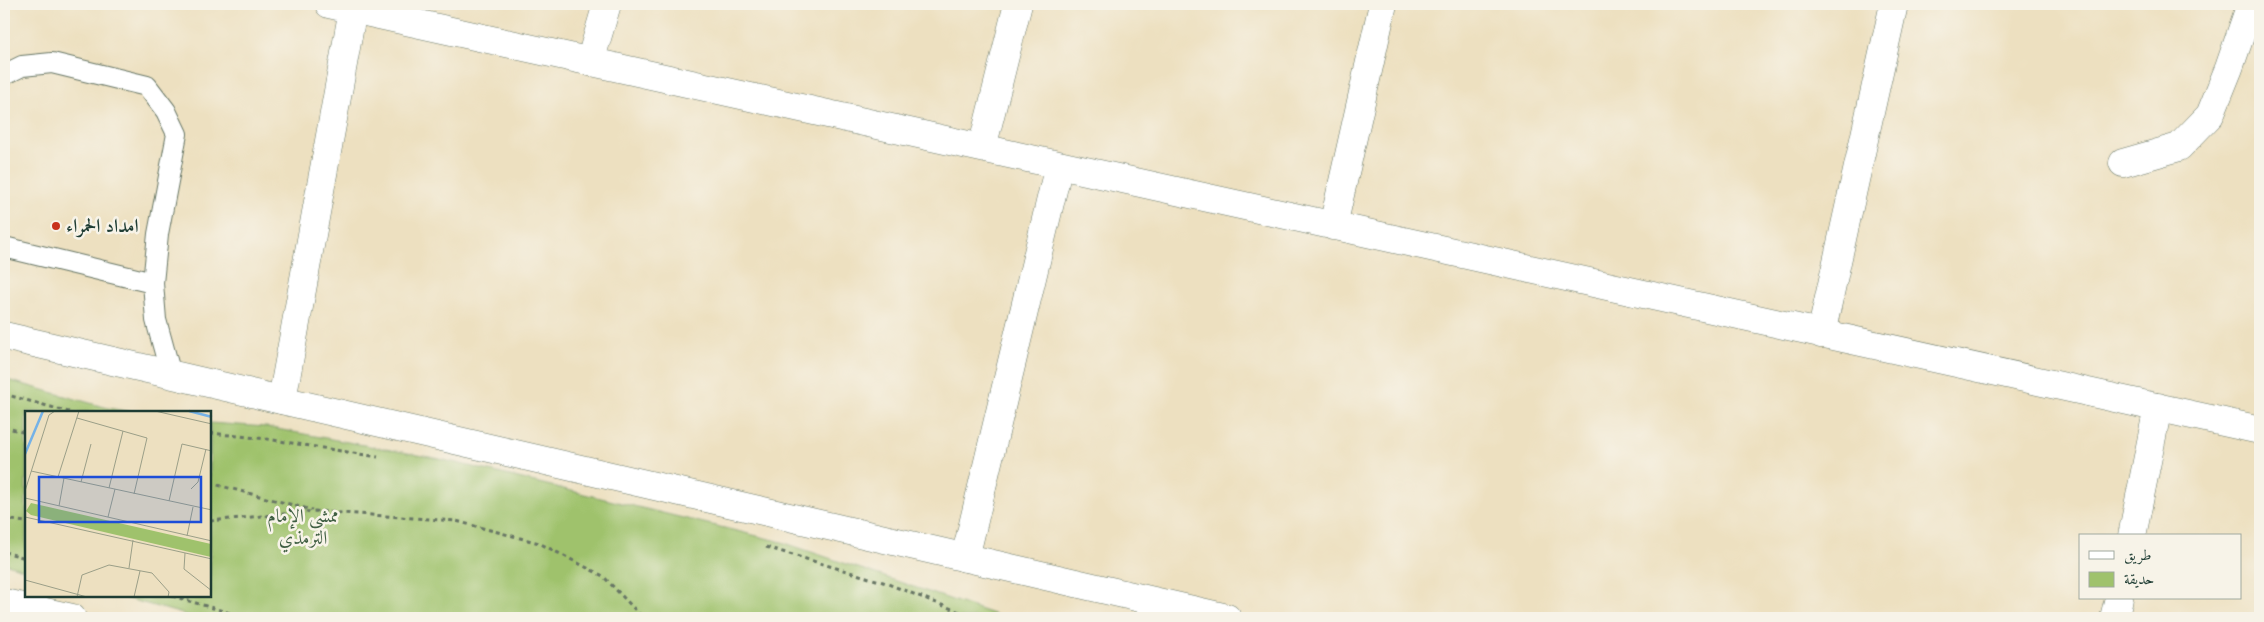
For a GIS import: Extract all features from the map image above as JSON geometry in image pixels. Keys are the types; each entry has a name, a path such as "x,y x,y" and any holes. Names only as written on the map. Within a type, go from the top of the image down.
{"street":[{"path":"590,62 607,4"},
{"path":"982,148 1018,4"},
{"path":"1333,226 1383,4"},
{"path":"1821,334 1894,4"},
{"path":"2123,163 2179,147 2210,115 2229,68 2251,4"},
{"path":"282,400 341,6 2260,430"},
{"path":"965,558 1059,165"},
{"path":"4,336 1228,618"},
{"path":"2132,534 2158,408"},
{"path":"2114,618 2118,600"},
{"path":"9,609 72,618"}],"lane":[{"path":"4,76 22,66 52,63 147,86 166,111 177,134 158,234 152,283 156,320 171,375"},
{"path":"4,247 152,283"}],"path":[{"path":"4,394 65,411"},
{"path":"4,427 25,433"},
{"path":"211,433 267,439 382,458"},
{"path":"211,482 315,511"},
{"path":"211,521 315,511 456,521 538,543 603,576 643,618"},
{"path":"4,518 25,522"},
{"path":"757,544 883,582 975,618"},
{"path":"4,552 25,558"},
{"path":"175,597 247,618"}],"green space":[{"path":"4,379 108,408 126,411 25,411 25,570 4,563"},
{"name":"ممشى الإمام الترمذي","path":"211,423 266,427 440,459 782,542 1005,618 197,618 122,597 211,597"}],"place":[{"name":"امداد الحمراء","path":"56,226"}]}
